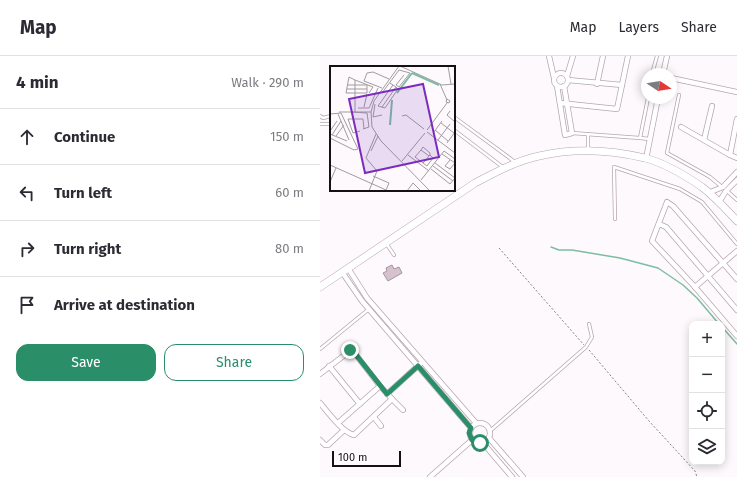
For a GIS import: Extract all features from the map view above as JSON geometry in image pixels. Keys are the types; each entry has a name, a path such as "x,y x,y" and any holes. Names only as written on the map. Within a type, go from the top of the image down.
{"main road":[{"path":"320,287 475,184 504,168 545,155 563,152 588,151 614,153 646,159 679,173 719,202 737,221"}],"street":[{"path":"549,56 554,82 557,86 565,135 572,133 564,86 573,56"},
{"path":"597,84 603,56"},
{"path":"560,103 617,109 628,56"},
{"path":"664,68 667,56"},
{"path":"554,78 559,73 563,73 567,78 597,84 622,85"},
{"path":"677,79 737,92"},
{"path":"557,86 564,86"},
{"path":"646,159 657,104"},
{"path":"704,140 712,106"},
{"path":"730,155 737,119"},
{"path":"681,127 737,158"},
{"path":"719,202 724,189 737,172"},
{"path":"708,193 724,189 737,180"},
{"path":"737,279 673,206 667,202 652,241 695,287 737,336"},
{"path":"658,224 666,227 737,310"},
{"path":"695,287 737,251"},
{"path":"345,270 369,309 471,428"},
{"path":"345,270 367,298 476,424"},
{"path":"320,374 348,351 353,351 380,386 403,410"},
{"path":"387,394 422,362"},
{"path":"329,366 360,404"},
{"path":"338,423 380,386"},
{"path":"320,402 344,430 352,435 356,434 392,399"},
{"path":"374,417 381,426"},
{"path":"483,423 490,431 489,438 483,443 477,443 472,440 469,433 471,428 476,424 483,423"},
{"path":"320,440 325,445 328,445 344,430"},
{"path":"489,438 523,477"},
{"path":"430,477 472,440"},
{"path":"483,443 512,477"}],"lane":[{"path":"654,68 657,56"},
{"path":"679,95 667,153 710,177 737,200"},
{"path":"640,138 647,104"},
{"path":"320,116 324,118 330,116"},
{"path":"455,118 517,164"},
{"path":"455,131 504,168"},
{"path":"572,133 650,139"},
{"path":"588,134 588,151"},
{"path":"615,219 614,167 680,189 702,202 737,244"},
{"path":"386,243 394,255"},
{"path":"320,349 369,309"},
{"path":"490,431 586,347 592,337 589,324"}],"path":[{"path":"499,248 649,421 695,471 696,477"}],"building":[{"path":"392,265 394,269 399,267 402,273 388,281 383,273 387,271 386,268"}],"waterway":[{"path":"551,247 559,250 572,250 620,258 658,268 683,285 697,298 716,321"},
{"path":"725,330 737,344"}],"route":[{"path":"350,350 353,351 387,394 418,366 471,428 469,433 470,438 474,442 480,443"}]}
